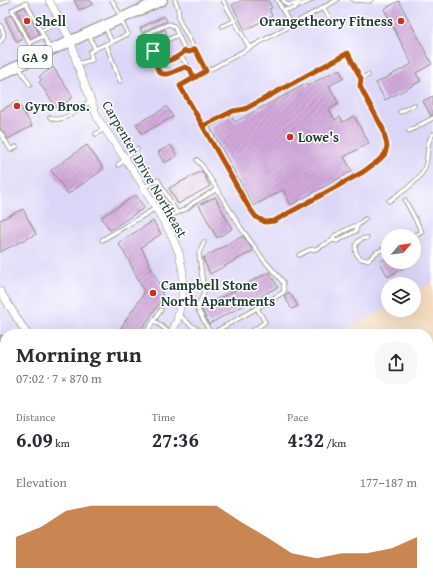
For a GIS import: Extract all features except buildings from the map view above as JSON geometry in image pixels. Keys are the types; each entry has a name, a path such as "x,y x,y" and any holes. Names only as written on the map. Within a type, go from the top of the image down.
{"main road":[{"name":"GA 9","path":"0,75 50,50 160,0"}],"street":[{"name":"Carpenter Drive Northeast","path":"49,0 71,41 77,64 98,119 144,187 171,234 179,253 183,273 182,297 179,314 173,329"},
{"path":"0,292 24,329"}],"lane":[{"path":"0,4 8,0"},
{"path":"77,64 92,60 90,52 128,34 112,0"},
{"path":"174,0 178,8 179,20 206,71"},
{"path":"223,0 249,47"},
{"path":"277,0 291,25"},
{"path":"283,0 287,5 291,5 302,0"},
{"path":"283,10 292,9 312,0"},
{"path":"203,126 233,111 245,109 348,53 361,79 360,86 386,137 387,146 385,154 378,161 363,172 274,221 265,222 256,217 248,206 180,86 337,0"},
{"path":"353,0 370,0"},
{"path":"36,57 25,31 12,10 26,3 50,50"},
{"path":"324,7 329,17"},
{"path":"41,31 60,20"},
{"path":"222,26 234,21"},
{"path":"185,51 174,26 169,24 144,36 144,41 151,52 161,62 166,62 180,56 185,51 189,52 195,49"},
{"path":"0,25 4,33 3,39 0,42"},
{"path":"104,26 112,42"},
{"path":"88,33 95,49"},
{"path":"178,35 154,46 151,52 156,66 172,72 185,67 190,69"},
{"path":"30,43 43,36"},
{"path":"106,44 120,82"},
{"path":"180,56 190,69 194,78"},
{"path":"18,66 30,86"},
{"path":"361,79 368,75"},
{"path":"50,117 52,119 59,120 65,118 90,101"},
{"path":"400,112 414,105"},
{"path":"409,131 433,118"},
{"path":"96,134 105,128"},
{"path":"0,132 11,150 16,147"},
{"path":"389,201 405,189 422,173 426,163 428,145 433,134"},
{"path":"118,165 137,149"},
{"path":"197,160 203,167 241,228 263,259 283,282 284,292 220,329"},
{"path":"144,187 158,180 177,213"},
{"path":"163,219 186,209 193,203 217,189"},
{"path":"405,200 420,229"},
{"path":"102,240 156,208"},
{"path":"299,255 309,250 316,249 333,240 337,241 356,230 357,226 365,219"},
{"path":"367,238 360,240 356,245 355,249 357,255 363,259 370,258 381,250"},
{"path":"204,242 198,253 204,293 197,308 208,329"},
{"path":"255,329 265,322 258,308"},
{"path":"149,329 161,310"},
{"path":"179,314 188,324 196,329"},
{"path":"155,321 165,329"}],"shaded area":[{"path":"9,0 433,0 433,282 421,288 421,277 381,277 381,311 347,329 206,329 205,327 202,329 0,329 0,4"}],"place":[{"name":"Shell","path":"27,21"},
{"name":"Orangetheory Fitness","path":"401,21"},
{"name":"Gyro Bros.","path":"17,106"},
{"name":"Lowe's","path":"290,137"},
{"name":"Campbell Stone North Apartments","path":"153,293"}],"route":[{"path":"153,51 150,52 161,74 166,75 185,67 190,69 194,78 180,86 203,126 233,111 245,109 348,53 361,79 360,86 386,137 387,146 385,154 363,172 274,221 265,222 256,217 234,184 180,86 194,78 206,71 195,49 189,52 185,51 180,56 166,62 161,62 158,60 153,51"}]}
